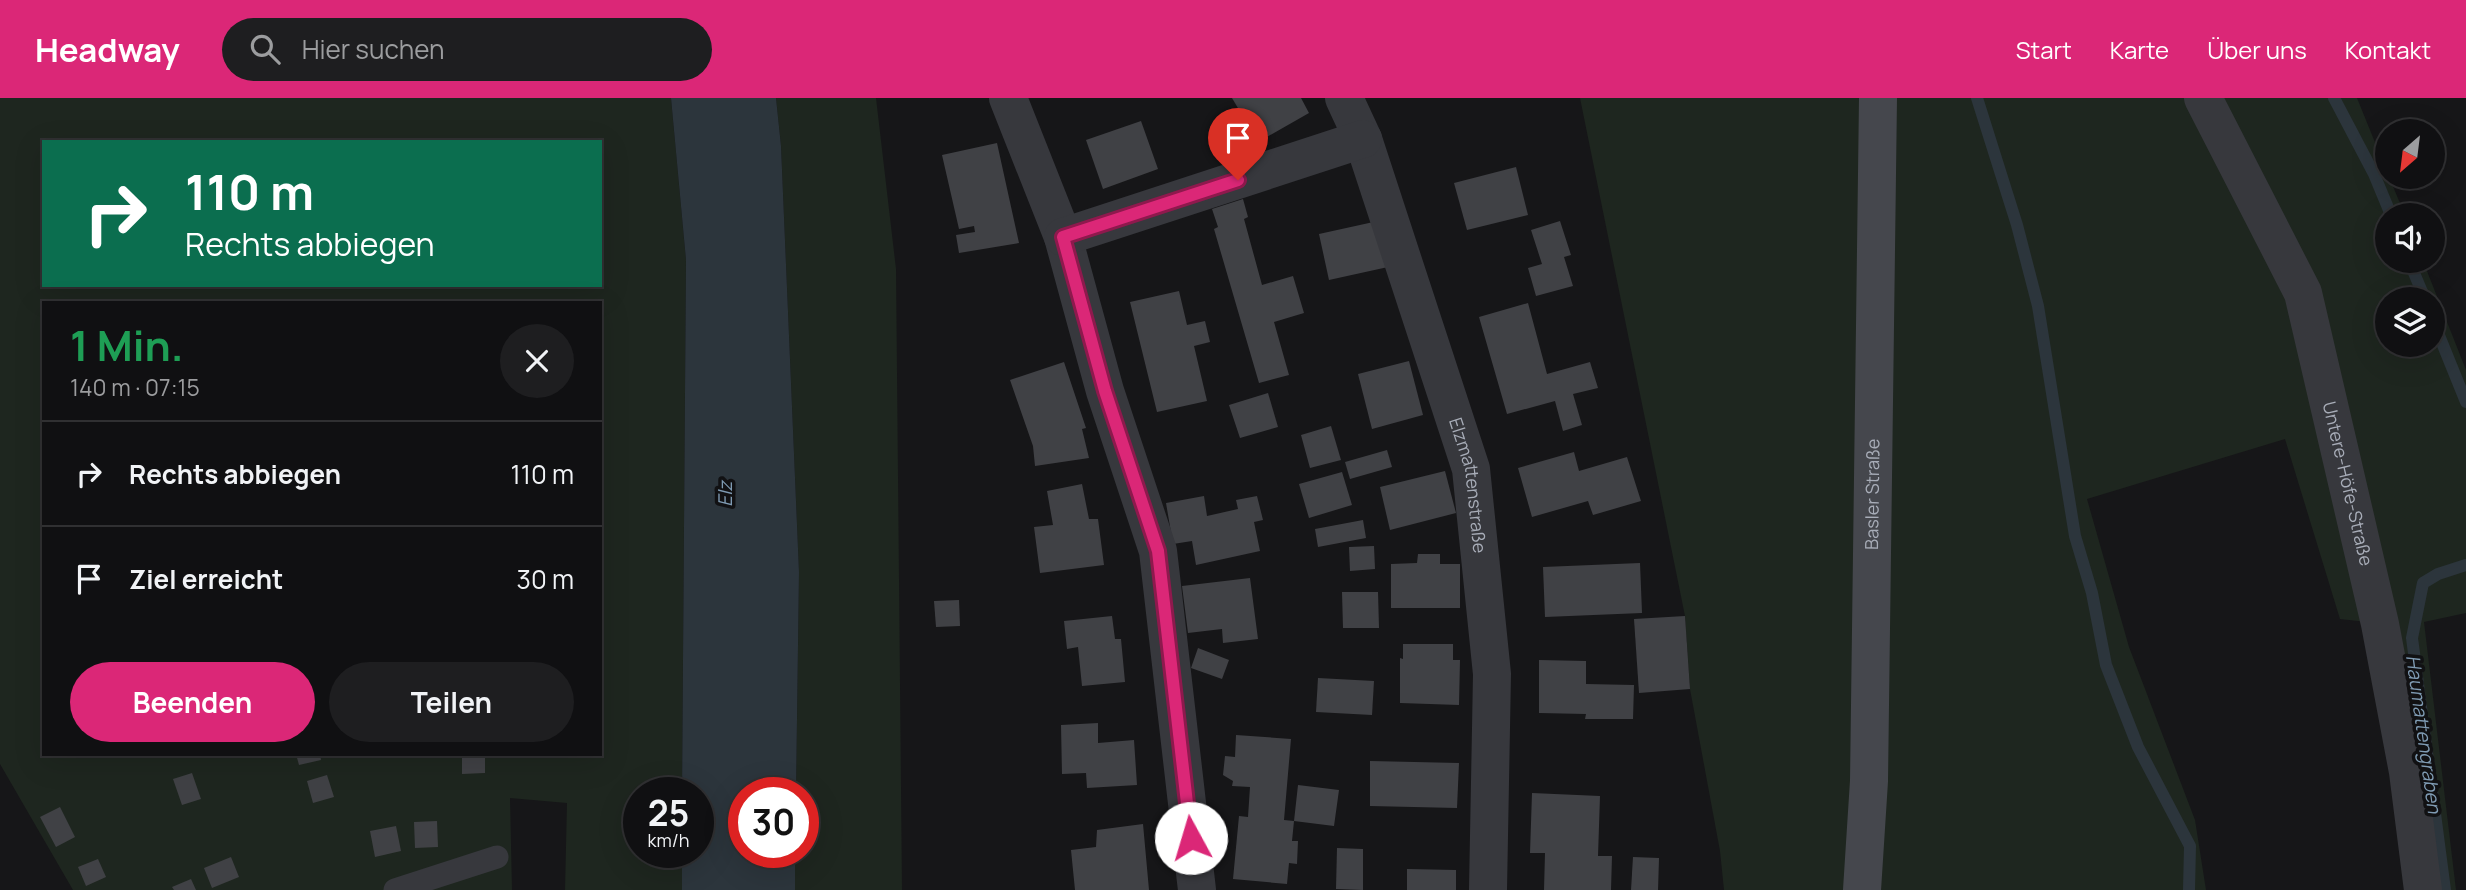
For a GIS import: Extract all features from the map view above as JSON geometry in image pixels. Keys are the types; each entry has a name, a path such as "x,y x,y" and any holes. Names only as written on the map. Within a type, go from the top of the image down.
{"street":[{"path":"1008,98 1063,237 1105,391 1158,551 1197,890"},
{"name":"Elzmattenstraße","path":"1344,98 1363,139 1471,469 1492,674 1488,890"},
{"name":"Basler Straße","path":"1862,890 1869,781 1878,98"},
{"name":"Untere-Höfe-Straße","path":"2203,98 2302,293 2380,624 2408,772 2423,890"},
{"path":"1063,237 1363,139"}],"lane":[{"path":"395,890 497,856"}],"shaded area":[{"path":"0,98 671,98 686,260 682,777 623,777 623,868 682,868 682,890 565,890 567,803 510,798 512,890 73,890 0,764"},
{"path":"776,98 876,98 896,269 902,890 795,890 795,868 819,868 819,777 796,777 799,572 781,146"},
{"path":"1580,98 2357,98 2375,142 2375,189 2394,189 2400,203 2375,203 2375,273 2428,273 2433,287 2375,287 2375,357 2445,357 2445,317 2466,370 2466,613 2424,622 2456,890 2426,890 2376,623 2340,619 2285,439 2087,499 2129,647 2195,820 2206,890 1724,890 1720,851 1690,689 1685,616"}],"water":[{"name":"Elz","path":"671,98 776,98 781,146 799,572 796,777 728,777 728,868 795,868 795,890 682,890 682,868 714,868 714,777 682,777 686,260"}],"building":[{"path":"1232,98 1301,98 1309,113 1258,142"},
{"path":"1141,121 1158,169 1103,189 1086,140"},
{"path":"997,143 1019,243 959,253 956,235 975,232 974,226 959,229 942,155"},
{"path":"1516,167 1528,215 1467,230 1454,183"},
{"path":"1243,199 1248,217 1244,219 1262,285 1293,276 1304,313 1274,322 1289,375 1259,383 1214,229 1218,227 1212,209"},
{"path":"1378,221 1388,267 1329,280 1319,234"},
{"path":"1560,221 1571,255 1564,257 1573,286 1536,296 1528,268 1542,264 1531,230"},
{"path":"1179,291 1187,325 1205,321 1210,342 1194,346 1207,401 1157,412 1130,302"},
{"path":"1528,303 1547,374 1590,362 1598,388 1573,394 1582,425 1563,431 1555,401 1507,414 1479,317"},
{"path":"1409,361 1423,415 1372,429 1358,374"},
{"path":"1064,362 1086,428 1082,429 1089,458 1035,466 1033,446 1010,380"},
{"path":"1268,393 1278,427 1240,438 1229,405"},
{"path":"1331,426 1341,460 1310,468 1301,435"},
{"path":"1387,450 1392,467 1350,479 1345,462"},
{"path":"1574,452 1579,471 1627,457 1641,501 1593,515 1588,501 1532,517 1518,468"},
{"path":"1445,471 1456,513 1390,530 1380,487"},
{"path":"1342,472 1352,505 1309,518 1299,484"},
{"path":"1082,484 1089,519 1098,519 1104,565 1040,573 1034,527 1053,525 1047,491"},
{"path":"1204,496 1207,516 1238,509 1236,500 1257,496 1263,520 1254,522 1260,551 1196,565 1192,541 1173,544 1166,503"},
{"path":"1363,520 1366,538 1318,547 1315,529"},
{"path":"1374,546 1375,569 1350,571 1349,547"},
{"path":"1418,554 1440,554 1440,564 1460,564 1460,608 1391,608 1391,564 1417,563"},
{"path":"1640,563 1642,613 1545,617 1543,567"},
{"path":"1250,578 1258,639 1223,643 1222,629 1188,633 1182,586"},
{"path":"1342,592 1378,592 1379,628 1343,628"},
{"path":"959,600 960,626 936,627 934,601"},
{"path":"1112,616 1115,639 1121,639 1125,682 1082,686 1078,647 1067,649 1064,621"},
{"path":"1685,616 1690,689 1639,693 1634,619"},
{"path":"1403,644 1453,644 1453,660 1460,660 1459,705 1400,703 1400,658 1403,659"},
{"path":"1198,648 1229,660 1222,679 1191,668"},
{"path":"1539,660 1586,661 1586,684 1634,685 1633,719 1585,719 1586,714 1539,713"},
{"path":"1318,678 1374,681 1372,715 1316,712"},
{"path":"1098,723 1098,743 1134,740 1137,785 1087,788 1086,773 1062,774 1061,725"},
{"path":"1236,735 1291,739 1284,820 1294,821 1292,841 1298,841 1297,864 1289,863 1287,884 1233,879 1239,816 1248,817 1250,787 1232,786 1233,781 1223,775 1225,756 1235,757"},
{"path":"297,756 320,756 321,760 299,765"},
{"path":"462,756 485,756 485,773 462,774"},
{"path":"1370,761 1459,763 1457,808 1370,806"},
{"path":"192,773 201,799 182,805 173,779"},
{"path":"327,775 334,797 313,803 307,781"},
{"path":"1298,785 1339,790 1334,826 1294,821"},
{"path":"1532,793 1600,796 1598,856 1612,856 1611,890 1544,890 1545,853 1530,853"},
{"path":"60,807 75,837 56,847 40,817"},
{"path":"437,821 438,847 415,848 414,822"},
{"path":"1143,824 1149,890 1075,890 1071,850 1096,847 1097,830"},
{"path":"396,826 401,851 375,857 370,831"},
{"path":"1337,848 1363,849 1363,890 1336,889"},
{"path":"231,857 239,877 212,888 204,868"},
{"path":"1633,857 1659,858 1658,890 1631,890"},
{"path":"98,859 106,877 86,886 78,867"},
{"path":"1407,869 1456,870 1456,890 1407,890"},
{"path":"191,879 196,890 174,890 172,887"}],"waterway":[{"path":"1977,98 2017,225 2038,306 2075,536 2092,593 2106,665 2138,747 2190,846 2189,890"},
{"path":"2334,98 2374,174 2386,203"},
{"path":"2414,273 2420,287"},
{"path":"2445,350 2466,402"},
{"name":"Haumattengraben","path":"2445,890 2412,638 2423,583 2438,574 2466,565"}],"route":[{"path":"1191,838 1158,551 1105,391 1063,237 1238,180"}]}
